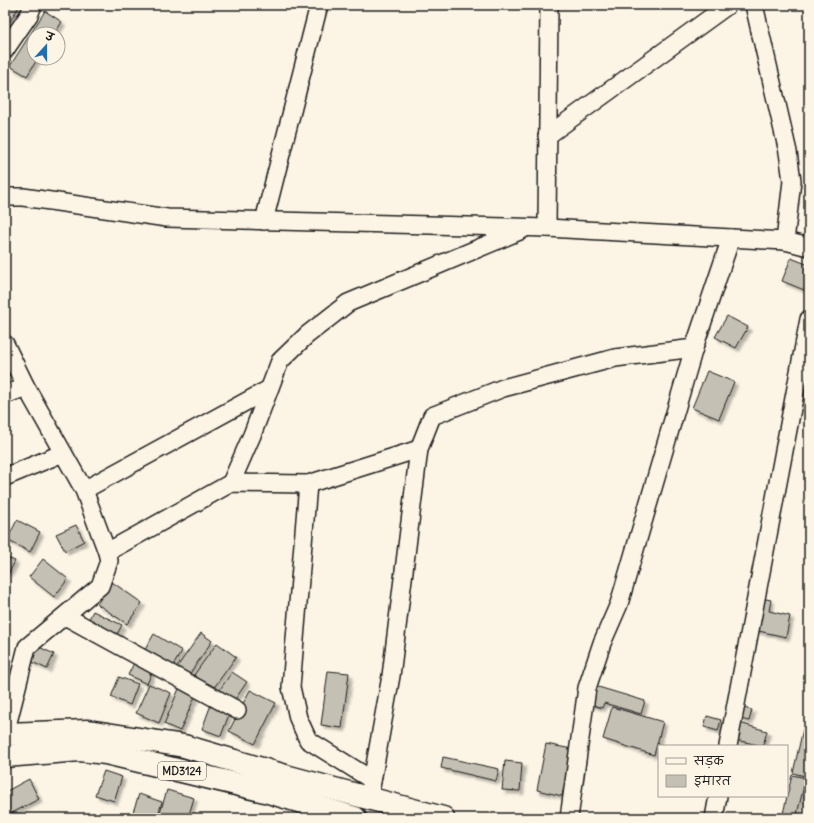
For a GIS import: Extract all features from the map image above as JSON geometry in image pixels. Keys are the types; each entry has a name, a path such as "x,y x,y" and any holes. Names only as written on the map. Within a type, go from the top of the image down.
{"main road":[{"path":"5,734 88,731 184,746 370,789 444,818"},
{"name":"MD3124","path":"5,756 80,750 106,753 265,791 355,818"}],"street":[{"path":"5,50 29,15 33,5"},
{"path":"264,221 319,5"},
{"path":"547,228 549,5"},
{"path":"547,136 706,12 728,5"},
{"path":"754,5 788,152 792,181 785,241"},
{"path":"5,197 24,196 167,218 547,228 785,241 809,247"},
{"path":"231,484 252,435 280,361 307,335 348,303 527,228"},
{"path":"569,818 586,688 602,643 619,604 694,348 731,238"},
{"path":"728,745 809,319"},
{"path":"5,344 26,387 84,490 108,552 109,561 100,586 27,647 5,734"},
{"path":"308,484 291,687 298,718 308,740 370,789 391,676 419,448 432,416 503,388 615,358 694,348"},
{"path":"6,393 26,387"},
{"path":"84,490 269,389"},
{"path":"108,552 231,484 308,484 419,448"},
{"path":"5,477 63,452"},
{"path":"65,616 237,710"},
{"path":"714,818 718,797"}],"building":[{"path":"5,5 20,5 5,29"},
{"path":"45,11 62,22 59,26 35,26"},
{"path":"26,41 26,66 33,66 27,76 10,66"},
{"path":"791,258 809,265 809,278 804,290 782,281"},
{"path":"727,316 748,327 736,348 715,337"},
{"path":"707,371 734,382 719,419 692,408"},
{"path":"17,520 40,532 30,552 7,540"},
{"path":"76,525 84,541 65,551 56,534"},
{"path":"5,557 15,561 9,573 5,571"},
{"path":"43,559 68,579 54,597 29,577"},
{"path":"112,582 142,603 127,624 97,604"},
{"path":"761,598 771,600 769,611 790,616 786,637 754,630"},
{"path":"93,611 122,625 114,640 86,625"},
{"path":"201,633 212,641 189,675 177,667"},
{"path":"154,634 182,651 171,669 143,653"},
{"path":"217,643 236,657 213,689 194,675"},
{"path":"37,646 54,654 47,669 30,661"},
{"path":"136,659 154,667 147,684 128,675"},
{"path":"328,671 349,673 342,728 321,725"},
{"path":"232,672 247,682 231,705 216,695"},
{"path":"119,677 138,684 130,705 111,697"},
{"path":"149,684 171,693 159,723 136,713"},
{"path":"181,684 197,692 180,731 164,724"},
{"path":"595,686 645,701 641,714 604,703 602,708 590,704"},
{"path":"250,690 276,703 255,744 229,731"},
{"path":"212,702 231,709 221,736 202,729"},
{"path":"612,707 663,722 654,755 603,739"},
{"path":"743,708 752,710 749,721 740,719"},
{"path":"707,716 721,720 718,731 704,727"},
{"path":"736,722 767,731 763,745 731,739"},
{"path":"803,729 809,730 809,777 793,773"},
{"path":"546,744 572,749 562,796 537,790"},
{"path":"443,757 499,769 496,781 441,768"},
{"path":"505,761 522,763 520,791 502,790"},
{"path":"104,771 122,777 114,801 95,795"},
{"path":"792,775 806,778 796,818 782,818"},
{"path":"29,779 39,799 10,814 5,804 5,792"},
{"path":"167,790 194,798 188,818 177,818 160,813"},
{"path":"139,794 162,802 157,818 131,818"},
{"path":"678,814 690,818 676,818"}]}
